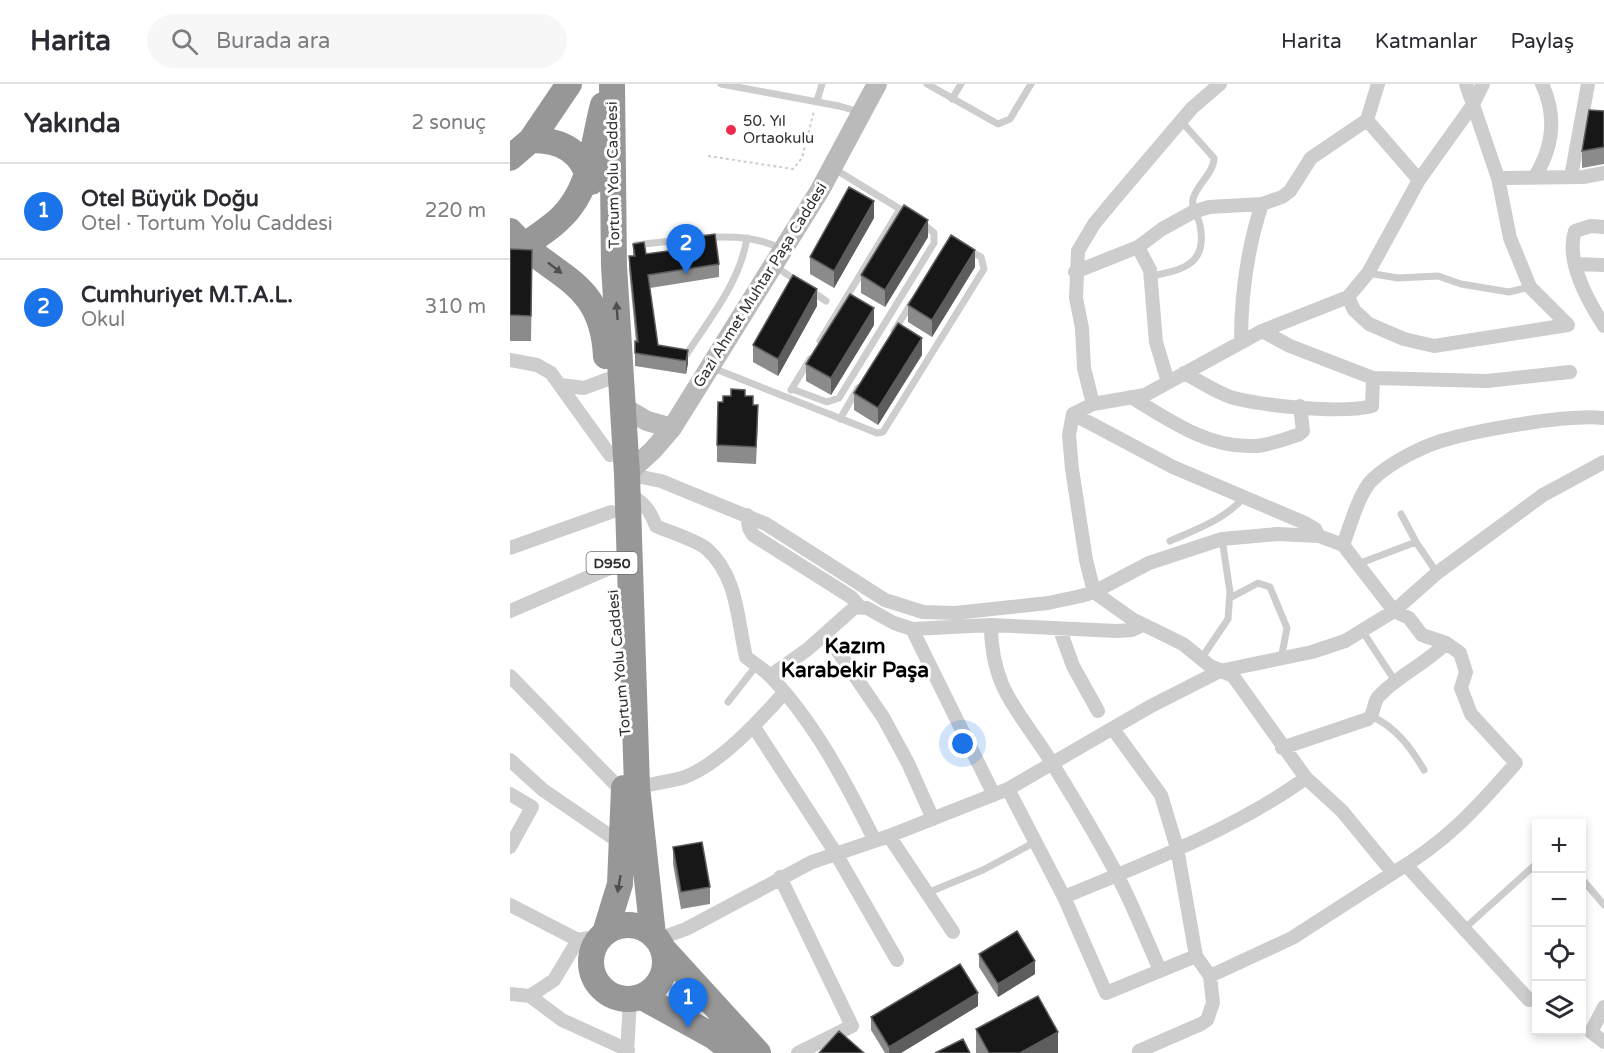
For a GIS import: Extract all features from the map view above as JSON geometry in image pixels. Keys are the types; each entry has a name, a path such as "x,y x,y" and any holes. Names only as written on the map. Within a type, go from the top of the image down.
{"highway":[{"path":"510,158 531,140 569,84"},
{"path":"588,172 598,84"},
{"name":"Tortum Yolu Caddesi","path":"611,84 588,172 571,207 515,242 583,290 597,312 606,346 619,484 630,790 622,844 620,884 595,936 591,955 593,976 608,994 636,998 713,1036 735,1053"},
{"name":"Tortum Yolu Caddesi","path":"611,84 614,266 623,407 612,567 614,625 630,790 664,972 652,991 636,998"},
{"name":"Tortum Yolu Caddesi","path":"531,140 553,141 568,147 588,172 601,210 614,266"},
{"path":"595,936 619,926 640,927 658,941 758,1053"}],"street":[{"name":"Gazi Ahmet Muhtar Paşa Caddesi","path":"619,484 672,428 832,167 878,84"},
{"path":"1093,404 1084,368 1075,272 1078,251 1094,224 1181,121 1220,84"},
{"path":"1075,272 1138,247 1193,212 1209,207 1262,204 1282,197 1290,191 1311,158 1366,120 1378,84"},
{"path":"1348,297 1354,310 1370,324 1404,339 1434,346 1568,325 1530,287 1510,238 1498,178 1466,84"},
{"path":"1073,414 1093,404 1145,395 1262,331 1348,297 1368,273 1419,180 1472,106 1482,84"},
{"path":"1534,178 1543,164 1552,129 1551,103 1542,84"},
{"path":"1571,177 1588,84"},
{"path":"1366,120 1419,180"},
{"path":"1498,178 1571,177 1604,173"},
{"path":"1241,342 1244,277 1251,239 1262,204"},
{"path":"1604,227 1591,226 1575,231 1572,241 1585,293 1604,326"},
{"path":"1138,247 1151,276 1156,342 1168,382"},
{"path":"1576,264 1604,265"},
{"path":"1262,331 1290,346 1373,378 1487,381 1570,372"},
{"path":"510,360 537,365 551,373 561,385 619,484 639,499 650,511 656,526 706,549 734,589 746,657 770,676 784,693 847,784 874,839"},
{"path":"1184,373 1233,398 1300,406 1360,409 1372,406 1373,378"},
{"path":"561,385 584,388 608,379"},
{"path":"1131,397 1187,430 1226,445 1256,447 1298,435 1303,431 1300,406"},
{"path":"623,407 646,421 672,428"},
{"path":"1073,414 1173,467 1305,523 1315,529 1319,536"},
{"path":"1073,414 1069,435 1072,470 1086,560 1094,592 1143,625 1183,644 1201,659 1233,676 1305,778 1342,811 1393,873"},
{"path":"1343,545 1355,512 1372,480 1398,462 1440,442 1527,424 1590,417 1604,418"},
{"path":"658,941 686,929 780,877 834,852 889,836 1008,789 1220,671 1281,659 1345,641 1363,632 1394,611 1437,573 1543,495 1604,462"},
{"path":"510,548 619,484 661,481 766,524 885,600 923,612 955,613 1048,603 1094,592 1149,563 1222,539 1277,534 1319,536 1343,545 1394,611 1409,618 1422,635 1446,643 1460,653 1466,672 1461,688 1471,714 1516,763 1477,808 1430,851 1292,938 1210,976"},
{"path":"747,515 748,528 753,535 851,597 860,606 912,629 991,625 1117,631 1132,630 1143,625"},
{"path":"510,611 612,567"},
{"path":"770,676 826,634 851,608 860,606"},
{"path":"991,625 991,652 999,679 1013,706 1053,765 1117,875 1160,970"},
{"path":"912,629 994,795"},
{"path":"1060,630 1073,666 1098,711"},
{"path":"826,634 883,717 908,763 933,819"},
{"path":"1282,747 1361,723 1371,716 1377,697 1395,681 1431,658 1446,643"},
{"path":"510,676 630,790 684,777 720,755 754,727 784,693"},
{"path":"754,727 834,852 897,960"},
{"path":"1113,729 1161,795 1177,848 1196,956 1210,976 1213,1004 1207,1020 1139,1051"},
{"path":"510,760 543,790 622,844"},
{"path":"1064,897 1177,848 1265,806 1305,778"},
{"path":"1008,789 1064,897 1106,993 1196,956"},
{"path":"510,847 543,790"},
{"path":"510,794 532,807"},
{"path":"889,836 953,932"},
{"path":"1406,865 1529,1000"},
{"path":"780,877 852,1026 798,1053"},
{"path":"510,905 595,936 554,980 530,996"},
{"path":"510,994 530,996 562,1020 627,1052 636,998"},
{"path":"1604,1007 1591,1032 1604,1042"}],"lane":[{"path":"721,84 817,101 861,113"},
{"path":"817,101 822,84"},
{"path":"927,84 993,123 1002,124 1010,119 1031,84"},
{"path":"952,99 961,84"},
{"path":"1151,276 1185,269 1198,253 1200,236 1198,220 1193,212 1196,192 1213,165 1214,158 1181,121"},
{"path":"792,389 827,402 839,398 934,243 932,230 832,167"},
{"path":"787,398 900,209"},
{"path":"686,355 731,285 743,258 747,238"},
{"path":"636,245 747,238 766,241 778,257 826,301"},
{"path":"710,367 877,434 885,431 984,269 981,257 958,244"},
{"path":"1368,273 1398,278 1438,276 1461,284 1509,292 1530,287"},
{"path":"890,337 916,296"},
{"path":"840,419 865,378"},
{"path":"1170,541 1221,516 1237,506 1244,497"},
{"path":"1401,514 1437,573"},
{"path":"1201,659 1228,619 1230,597 1222,539"},
{"path":"1358,564 1416,542"},
{"path":"1230,597 1258,584 1270,587 1287,628 1281,659"},
{"path":"1363,632 1395,681"},
{"path":"728,702 756,666"},
{"path":"1371,716 1394,730 1415,754 1424,770"},
{"path":"927,893 984,870 1035,842"},
{"path":"1465,928 1532,868"},
{"path":"1586,885 1604,905"}],"path":[{"path":"708,156 793,169 802,158 817,101"}],"building":[{"path":"1589,110 1604,111 1604,147 1582,151"},
{"path":"849,187 874,201 834,271 810,257"},
{"path":"904,205 928,220 885,290 861,275"},
{"path":"715,234 719,264 648,275 658,345 688,350 686,361 635,353 635,341 638,342 629,256 635,256 633,244 644,242 646,254 697,247 696,237"},
{"path":"951,235 975,250 932,320 908,305"},
{"path":"510,249 532,250 531,316 510,315"},
{"path":"793,275 817,289 778,359 753,345"},
{"path":"850,294 874,308 831,378 806,364"},
{"path":"898,323 922,338 878,408 854,393"},
{"path":"731,389 745,390 745,396 753,396 753,405 758,405 756,447 717,445 718,402 723,402 723,396 731,396"},
{"path":"702,842 710,887 681,892 673,847"},
{"path":"1017,931 1035,961 998,984 979,954"},
{"path":"960,964 978,993 889,1047 871,1017"},
{"path":"1038,996 1058,1032 1020,1053 989,1053 976,1029"},
{"path":"839,1031 864,1053 819,1053"},
{"path":"963,1039 970,1053 935,1053"}],"place":[{"name":"50. Yıl Ortaokulu","path":"731,130"},
{"name":"Cumhuriyet M.T.A.L.","path":"686,274"},
{"name":"Otel Büyük Doğu","path":"688,1028"}],"district":[{"name":"Kazım Karabekir Paşa","path":"855,658"}]}
